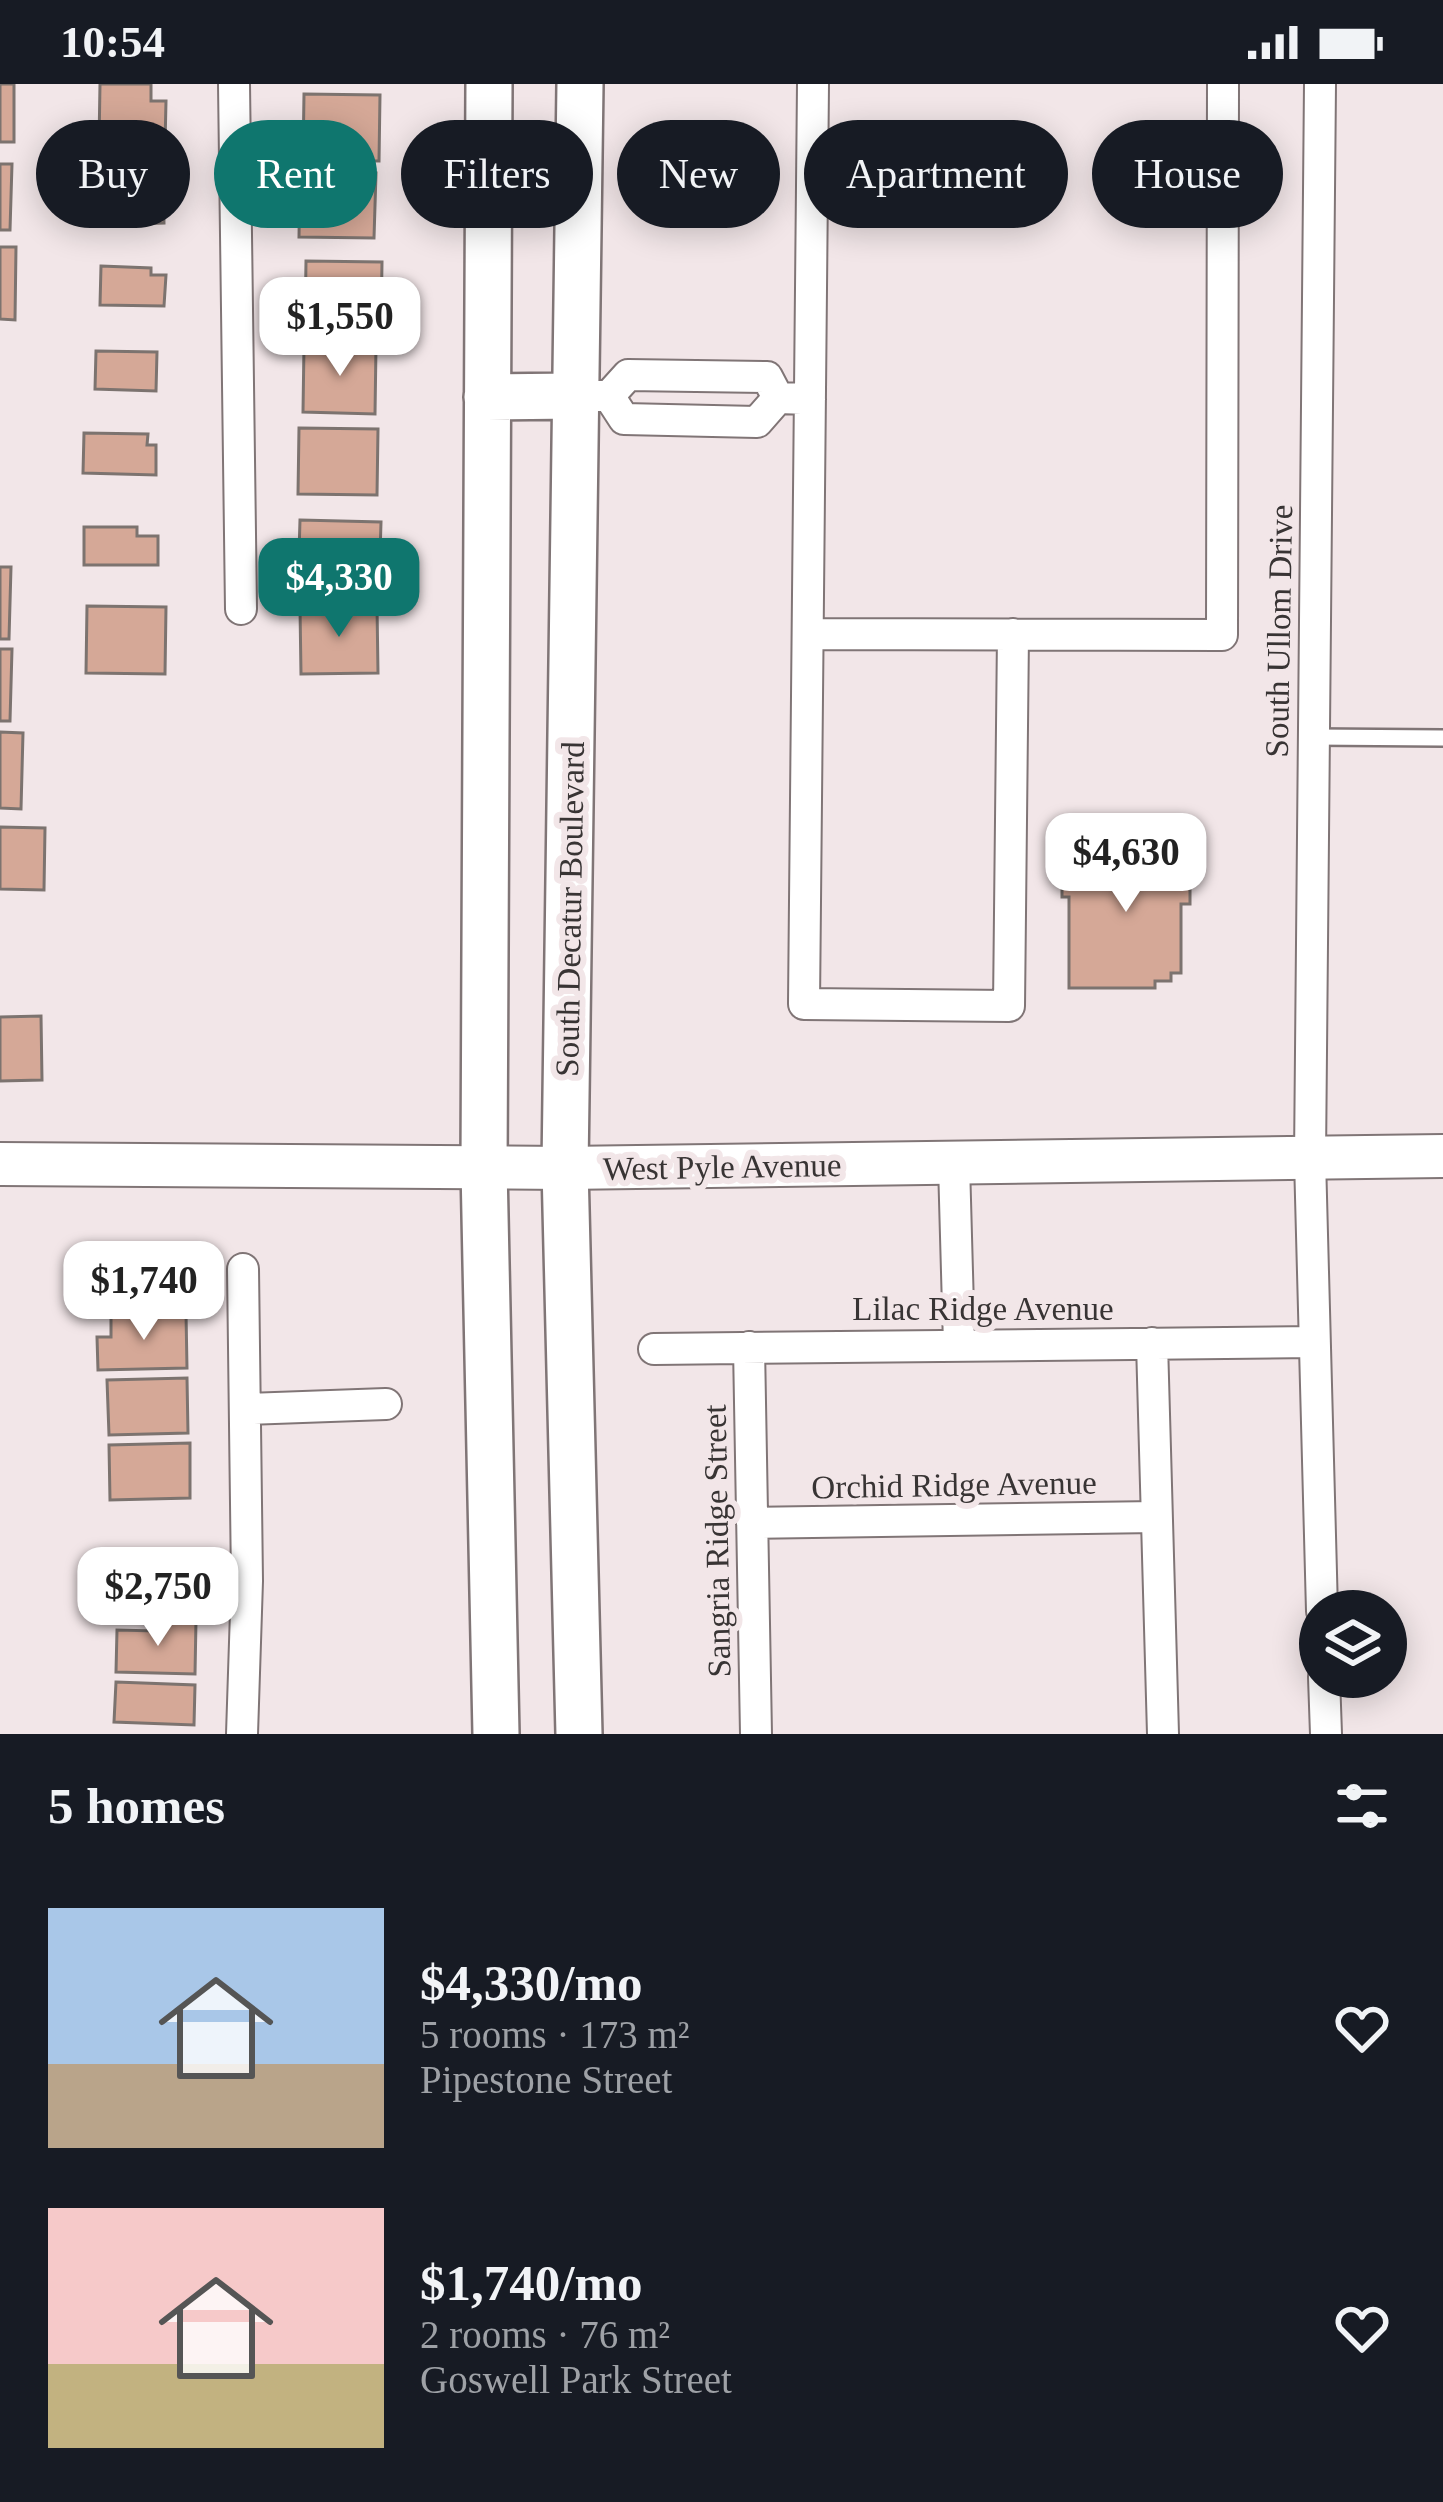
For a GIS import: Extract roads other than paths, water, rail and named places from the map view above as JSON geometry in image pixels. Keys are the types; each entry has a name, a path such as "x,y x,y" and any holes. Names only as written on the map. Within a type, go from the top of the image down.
{"main road":[{"path":"489,84 484,1168 496,1734"},
{"name":"South Decatur Boulevard","path":"579,1734 565,1168 592,396 580,84"},
{"path":"487,397 592,396"}],"street":[{"path":"234,84 241,609"},
{"path":"813,84 804,1004 1009,1006 1012,634"},
{"path":"808,634 1222,635 1223,84"},
{"name":"South Ullom Drive","path":"1320,84 1310,1159 1321,1590"},
{"path":"628,375 766,377 778,398 757,422 624,419 592,396 628,375"},
{"path":"778,398 810,399"},
{"name":"West Pyle Avenue","path":"0,1164 565,1168 1443,1156"},
{"path":"954,1164 959,1344"},
{"path":"242,1734 243,1268"},
{"name":"Lilac Ridge Avenue","path":"654,1348 1314,1342"},
{"path":"1153,1343 1163,1734"},
{"name":"Sangria Ridge Street","path":"749,1346 756,1734"},
{"path":"245,1408 386,1404"},
{"name":"Orchid Ridge Avenue","path":"752,1523 1156,1516"},
{"path":"1325,1698 1326,1734"}],"lane":[{"path":"1313,737 1443,737"}]}
